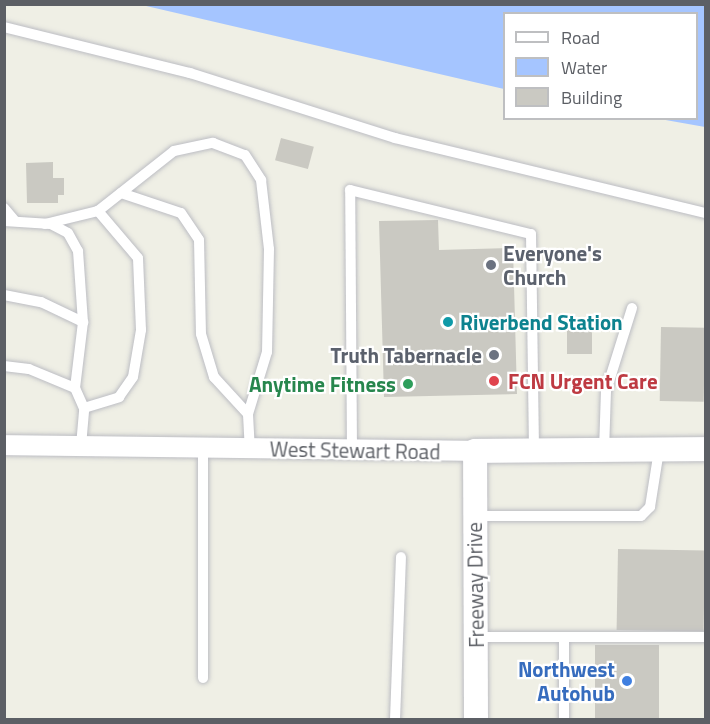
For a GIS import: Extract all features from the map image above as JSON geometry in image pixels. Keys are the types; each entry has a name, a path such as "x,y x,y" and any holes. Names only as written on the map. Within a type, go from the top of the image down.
{"street":[{"name":"West Stewart Road","path":"4,445 352,451 705,449"},
{"name":"Freeway Drive","path":"475,451 476,720"}],"lane":[{"path":"4,27 190,73 395,138 705,213"},
{"path":"45,224 98,211 174,151 213,143 245,155 261,180 269,249 267,352 248,414 250,449"},
{"path":"352,451 350,190 531,234 534,451"},
{"path":"121,193 181,213 199,240 201,334 214,377 248,414"},
{"path":"4,208 10,221 45,224 68,233 78,251 83,321 75,388 84,408 81,446"},
{"path":"84,408 119,397 133,377 141,330 138,258 98,211"},
{"path":"4,295 41,302 83,321"},
{"path":"604,451 606,391 632,308"},
{"path":"4,366 29,369 75,388"},
{"path":"203,448 203,678"},
{"path":"474,516 641,516 650,507 659,450"},
{"path":"396,720 401,557"},
{"path":"476,637 705,637"},
{"path":"564,637 564,720"}],"water":[{"path":"142,5 705,5 705,127 666,120 698,120 698,12 503,12 503,89"}],"building":[{"path":"281,138 314,147 308,169 275,160"},
{"path":"53,162 53,178 64,178 64,195 58,195 58,203 27,203 26,163"},
{"name":"Riverbend Station","path":"438,220 439,250 513,248 517,394 384,397 379,221"},
{"path":"567,320 592,320 592,354 567,354"},
{"path":"661,327 705,328 704,402 660,401"},
{"path":"618,549 705,551 704,632 617,630"},
{"name":"Northwest Autohub","path":"595,645 659,645 659,720 595,720"}],"place":[{"name":"Everyone's Church","path":"491,265"},
{"name":"Riverbend Station","path":"448,322"},
{"name":"Truth Tabernacle","path":"494,355"},
{"name":"FCN Urgent Care","path":"494,381"},
{"name":"Anytime Fitness","path":"408,384"},
{"name":"Northwest Autohub","path":"627,681"}]}
